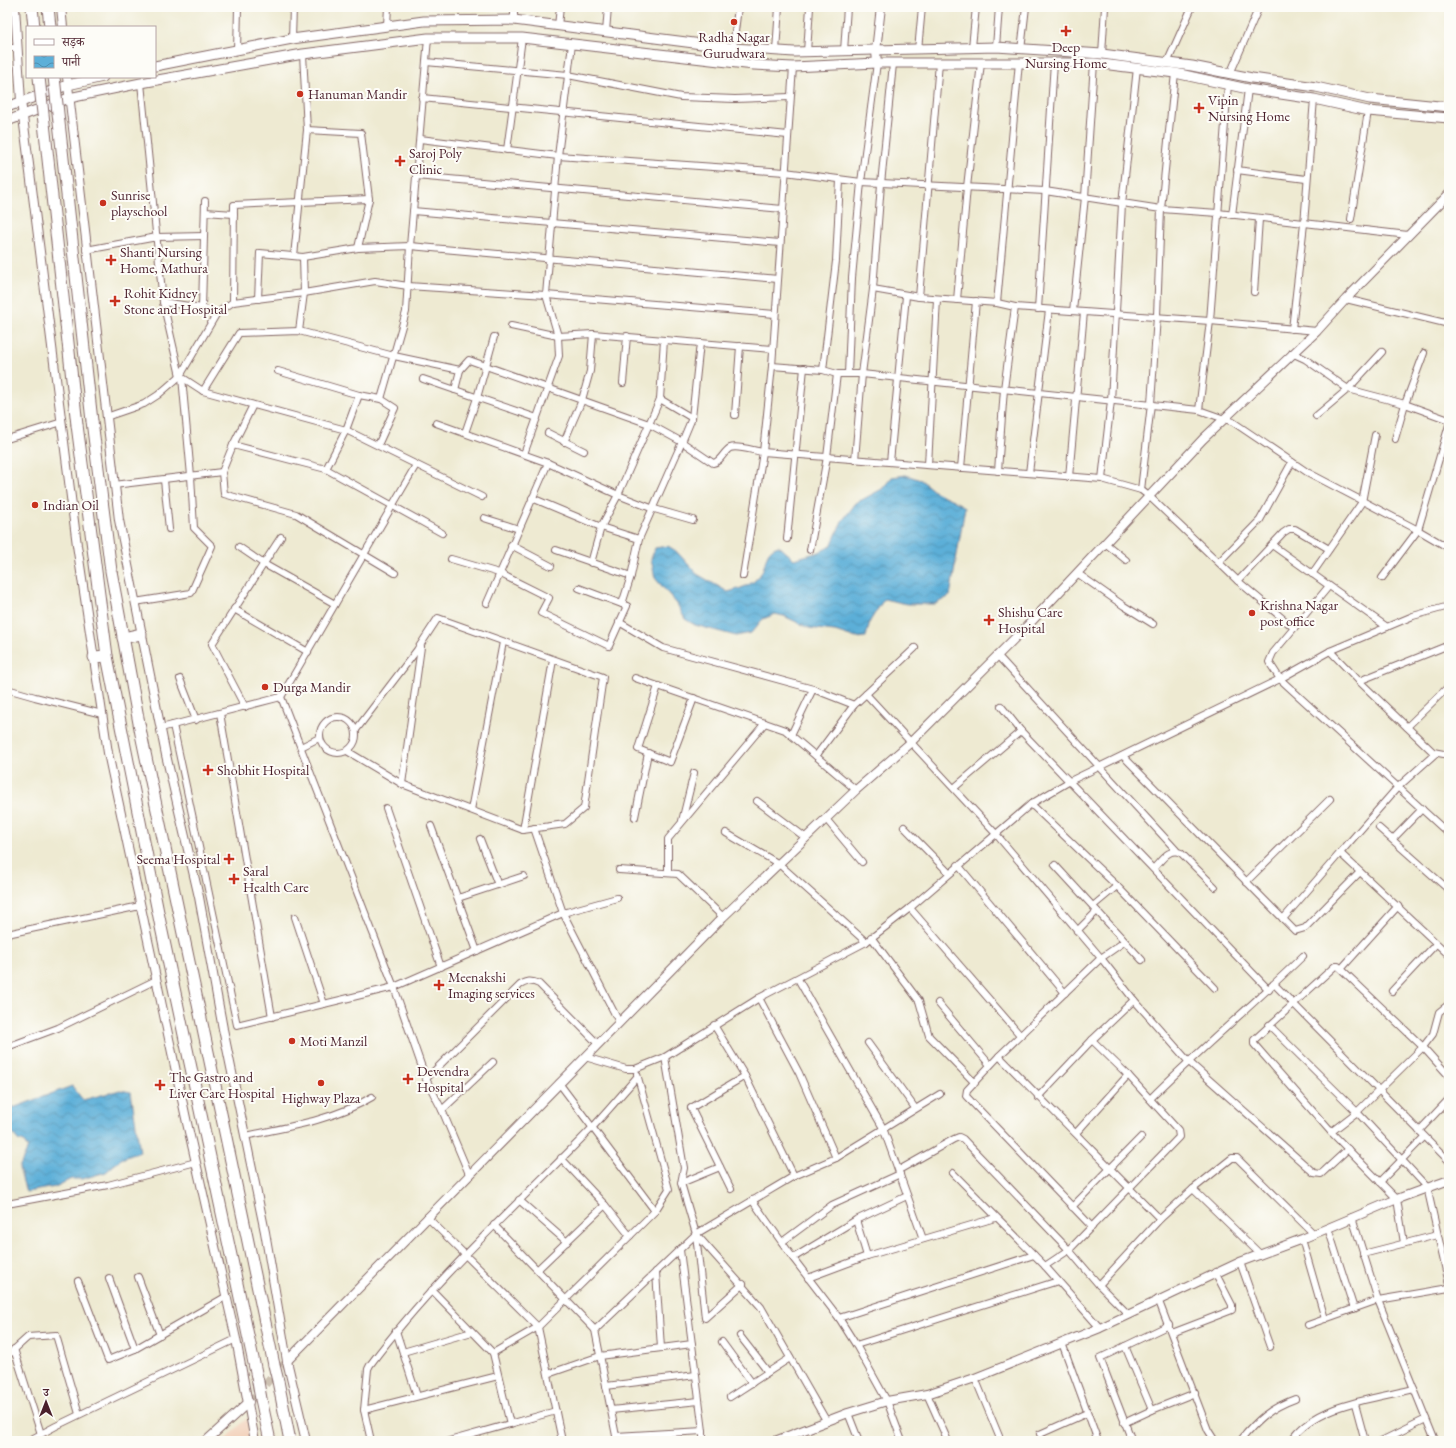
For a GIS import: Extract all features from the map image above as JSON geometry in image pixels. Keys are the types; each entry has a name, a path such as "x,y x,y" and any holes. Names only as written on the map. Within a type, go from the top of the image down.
{"highway":[{"path":"32,7 34,26"},
{"path":"48,7 50,26"},
{"path":"39,78 77,425 107,656 161,927 270,1441"},
{"path":"54,78 92,421 111,571 154,801 290,1441"},
{"path":"123,638 141,634"},
{"path":"94,657 107,656"}],"main road":[{"path":"156,66 292,39 388,25 424,21 514,20 733,48 776,51 876,51 996,47 1021,50 1102,54 1192,66 1230,74 1316,87 1370,99 1449,107"},
{"path":"7,121 69,98 141,83 303,54 428,38 522,38 704,60 793,67 877,63 1094,63 1175,73 1228,84 1248,90 1314,99 1368,111 1449,118"},
{"path":"7,107 68,81 94,78"}],"street":[{"path":"15,7 21,101 24,114 77,545 108,753 156,980 227,1296 256,1441"},
{"path":"61,7 63,26"},
{"path":"236,50 238,7"},
{"path":"292,39 293,7"},
{"path":"388,7 388,25"},
{"path":"514,7 514,20"},
{"path":"558,26 560,7"},
{"path":"606,32 608,7"},
{"path":"733,48 738,7"},
{"path":"776,51 779,7"},
{"path":"807,52 810,7"},
{"path":"844,50 847,7"},
{"path":"848,374 852,278 861,182 877,63 876,51 881,7"},
{"path":"918,50 922,7"},
{"path":"972,47 976,7"},
{"path":"996,47 1000,7"},
{"path":"1021,50 1026,7"},
{"path":"1102,54 1105,7"},
{"path":"1167,63 1192,7"},
{"path":"1230,74 1258,7"},
{"path":"381,399 402,330 408,286 410,246 428,38"},
{"path":"507,150 522,38"},
{"path":"524,454 559,356 558,336 546,295 558,156 572,44"},
{"path":"7,48 18,48"},
{"path":"294,256 307,130 303,54"},
{"path":"426,62 568,75 681,97 735,99 790,97"},
{"path":"958,300 967,187 981,62"},
{"path":"997,303 1019,62"},
{"path":"1038,309 1054,62"},
{"path":"919,297 939,63"},
{"path":"1073,311 1085,198 1094,63"},
{"path":"854,460 862,374 874,289 881,184 893,64"},
{"path":"743,576 763,452 772,366 793,67"},
{"path":"1102,479 1111,401 1122,204 1137,68"},
{"path":"1141,490 1151,404 1157,316 1161,209 1175,73"},
{"path":"68,81 86,250 119,520 141,634 199,897 223,1029 265,1232 287,1360 306,1441"},
{"path":"136,602 190,593 212,546 194,528 191,476 181,376 163,302 158,237 141,83"},
{"path":"1199,410 1210,321 1228,84"},
{"path":"1232,215 1236,170 1248,90"},
{"path":"422,98 563,114 788,135"},
{"path":"1292,329 1304,224 1306,179 1314,99"},
{"path":"1351,219 1368,111"},
{"path":"307,130 361,133 369,198 358,248"},
{"path":"420,139 558,156 785,172 881,184 1045,191 1161,209 1218,213 1259,219 1408,235"},
{"path":"1236,170 1306,179"},
{"path":"416,176 555,187 783,209"},
{"path":"823,370 836,261 840,180"},
{"path":"287,1360 723,917 856,790 910,743 1078,573 1105,542 1150,497 1203,439 1292,353 1317,331 1346,299 1449,194"},
{"path":"234,302 234,205 369,198"},
{"path":"202,308 205,201"},
{"path":"413,211 552,222 780,244"},
{"path":"205,212 234,214"},
{"path":"1254,292 1259,219"},
{"path":"86,250 158,237 204,236"},
{"path":"258,299 260,253 303,257 358,248 410,246 778,279"},
{"path":"299,331 304,294 303,257"},
{"path":"106,417 148,402 181,376 217,313 234,302 304,294 375,282 408,286 546,295 776,314"},
{"path":"874,289 906,296 997,303 1015,307 1115,315 1157,316 1317,331"},
{"path":"890,462 906,296"},
{"path":"928,466 934,382 937,299"},
{"path":"1346,299 1449,324"},
{"path":"163,302 202,308 217,313"},
{"path":"962,468 976,302"},
{"path":"998,471 1004,389 1015,307"},
{"path":"1030,474 1049,310"},
{"path":"1069,477 1084,312"},
{"path":"511,326 558,336 593,334 627,336 773,349"},
{"path":"203,391 239,333 299,331 394,356 460,370"},
{"path":"564,442 582,400 590,371 593,334"},
{"path":"623,383 627,336"},
{"path":"465,433 478,398 494,337"},
{"path":"591,562 601,527 618,495 660,399 664,340"},
{"path":"622,604 631,576 639,539 692,418 700,343"},
{"path":"735,415 740,346"},
{"path":"1316,416 1348,389 1382,352"},
{"path":"1292,353 1305,359 1348,389 1405,404 1449,420"},
{"path":"1395,439 1405,404 1424,353"},
{"path":"454,390 460,370 469,360 649,424 682,442 715,463 731,448 854,460 1102,479 1141,490 1219,562 1238,582 1294,628"},
{"path":"772,366 823,370 837,374 862,374 1199,410 1225,418 1307,472 1418,530 1449,548"},
{"path":"787,539 804,368"},
{"path":"278,371 359,395 381,399 395,408 378,445"},
{"path":"810,550 827,457 837,374"},
{"path":"181,376 203,391 346,430 482,497"},
{"path":"423,379 537,418"},
{"path":"326,469 346,430 359,395"},
{"path":"660,399 692,418"},
{"path":"253,405 233,445 222,472 224,494 296,514 394,573"},
{"path":"7,439 62,422"},
{"path":"436,423 548,463 618,495 652,508 693,520"},
{"path":"1382,578 1418,530 1449,425"},
{"path":"548,433 584,451"},
{"path":"1312,574 1362,502 1375,435"},
{"path":"233,445 326,469 442,533"},
{"path":"1219,562 1260,520 1292,462"},
{"path":"487,603 548,463"},
{"path":"162,728 281,697 416,464"},
{"path":"114,485 222,472"},
{"path":"164,480 170,529"},
{"path":"532,498 601,527 639,539"},
{"path":"484,518 519,528"},
{"path":"1238,582 1289,528 1295,529 1329,550"},
{"path":"245,707 212,644 281,537"},
{"path":"1105,542 1126,560"},
{"path":"512,545 551,566"},
{"path":"1272,545 1387,627"},
{"path":"239,547 264,564 336,604"},
{"path":"556,550 631,576"},
{"path":"451,559 499,573 549,598 541,613 609,646 627,606 579,588"},
{"path":"1078,573 1124,606 1154,624"},
{"path":"1329,586 1273,653 1269,662 1280,679 1397,788 1449,834"},
{"path":"585,1057 626,1069 635,1069 665,1057 759,998 798,979 868,940 910,908 958,865 1031,804 1070,781 1280,679 1330,651 1413,616 1449,606"},
{"path":"234,609 308,652"},
{"path":"347,751 402,784 523,830 566,824 584,808 603,677 438,618 421,644 356,730"},
{"path":"619,622 663,648 813,689 854,705"},
{"path":"471,810 503,642"},
{"path":"402,784 421,644"},
{"path":"1359,681 1449,645"},
{"path":"816,756 854,705 915,648"},
{"path":"1330,651 1432,752 1449,755"},
{"path":"997,655 1098,767 1176,850 1181,853 1215,887"},
{"path":"523,830 553,660"},
{"path":"635,678 785,730 856,790"},
{"path":"180,679 196,720"},
{"path":"658,686 638,749 670,762 694,698"},
{"path":"1407,727 1449,686"},
{"path":"7,688 35,698 102,714"},
{"path":"791,735 813,689"},
{"path":"866,694 996,834 1101,958 1134,1000 1188,1061 1314,1173 1321,1174 1348,1150"},
{"path":"281,697 394,987 426,1078 442,1110 469,1174"},
{"path":"1001,706 1021,731 1154,868 1269,990"},
{"path":"220,713 272,1017"},
{"path":"337,717 346,719 356,730 354,745 347,751 337,754 328,751 319,738 321,727 328,720 337,717"},
{"path":"668,873 668,839 765,723"},
{"path":"173,725 237,1025 394,987 563,913 617,898"},
{"path":"954,788 1021,731"},
{"path":"301,746 319,738"},
{"path":"635,817 648,753"},
{"path":"1283,919 1397,788 1436,753"},
{"path":"1123,756 1295,931 1305,928 1360,872"},
{"path":"682,823 694,773"},
{"path":"1246,882 1330,799"},
{"path":"757,801 806,838"},
{"path":"1031,804 1117,886 1215,988"},
{"path":"386,808 440,967"},
{"path":"1393,839 1422,809"},
{"path":"826,819 862,862"},
{"path":"431,826 477,951"},
{"path":"904,827 949,873"},
{"path":"534,828 563,913 619,1022"},
{"path":"1379,828 1449,890"},
{"path":"726,833 779,864 868,940 919,1001 929,1036 975,1083"},
{"path":"480,839 498,885"},
{"path":"1154,868 1171,851 1176,850"},
{"path":"1340,853 1398,906 1436,944 1449,954"},
{"path":"958,865 1065,993"},
{"path":"1055,865 1142,960"},
{"path":"619,870 678,874 723,917"},
{"path":"458,898 524,876"},
{"path":"1077,931 1117,886"},
{"path":"7,934 140,906"},
{"path":"1342,968 1398,906"},
{"path":"910,908 1020,1035"},
{"path":"295,917 324,1004"},
{"path":"1092,1227 966,1096 967,1090 1020,1035 1101,958 1124,942"},
{"path":"1392,991 1436,944"},
{"path":"1150,1099 1188,1061 1269,990 1303,956"},
{"path":"1404,1243 1397,1199 1331,1132 1254,1044 1254,1040 1256,1036 1334,966 1342,968 1423,1048 1449,1076"},
{"path":"798,979 883,1128 900,1172 922,1240"},
{"path":"7,1047 58,1028 156,980"},
{"path":"426,1078 520,985 527,981 533,981 539,984 598,1044"},
{"path":"1274,984 1449,1161"},
{"path":"759,998 799,1073 836,1158"},
{"path":"1038,1097 1092,1040 1134,1000"},
{"path":"938,1003 990,1065"},
{"path":"1331,1132 1357,1112 1423,1048 1433,1034 1439,1012 1449,1004"},
{"path":"714,1025 745,1076 794,1176"},
{"path":"1269,1025 1357,1112 1401,1161 1427,1187 1449,1284"},
{"path":"1045,1266 1069,1250 1179,1137 1178,1130 1128,1075 1092,1040"},
{"path":"868,1043 916,1108"},
{"path":"999,1056 1160,1219"},
{"path":"665,1057 684,1168 681,1183 696,1234 705,1318 743,1284"},
{"path":"442,1110 493,1062"},
{"path":"493,1353 538,1327 655,1211 669,1189 635,1069"},
{"path":"1076,1133 1128,1075"},
{"path":"731,1189 691,1108 745,1076"},
{"path":"370,1441 364,1410 368,1369 396,1331 464,1254 592,1128 637,1077"},
{"path":"559,1083 655,1211"},
{"path":"595,1330 696,1234 794,1176 836,1158 940,1094"},
{"path":"245,1136 310,1122 354,1108 372,1098"},
{"path":"1419,1132 1449,1100"},
{"path":"1072,1206 1141,1137"},
{"path":"1380,1182 1424,1137"},
{"path":"782,1242 832,1205 900,1172 954,1139 959,1138 963,1139 1069,1250 1099,1285 1129,1315"},
{"path":"1444,1155 1449,1149"},
{"path":"562,1158 605,1205 630,1236"},
{"path":"1099,1285 1160,1219 1193,1189 1232,1158 1237,1158 1314,1234"},
{"path":"7,1204 108,1185 196,1162"},
{"path":"681,1183 720,1167"},
{"path":"953,1173 1045,1266 1100,1328"},
{"path":"775,1441 795,1438 848,1413 887,1401 927,1394 975,1378 1100,1328 1215,1272 1302,1239 1427,1187 1449,1180"},
{"path":"1193,1189 1260,1254"},
{"path":"793,1258 856,1220 907,1196"},
{"path":"519,1200 567,1242"},
{"path":"752,1200 793,1258 839,1318 856,1345 887,1401 902,1441"},
{"path":"538,1269 605,1205"},
{"path":"427,1217 538,1327 562,1441"},
{"path":"1352,1217 1378,1300 1435,1441"},
{"path":"808,1278 867,1256 996,1218"},
{"path":"856,1220 867,1256"},
{"path":"494,1225 567,1299 595,1330 616,1439 646,1438 703,1431"},
{"path":"1328,1228 1354,1308"},
{"path":"696,1234 743,1284 761,1307 827,1422"},
{"path":"1363,1254 1437,1235"},
{"path":"1302,1239 1325,1319"},
{"path":"680,1250 703,1441"},
{"path":"839,1318 1034,1255"},
{"path":"1240,1262 1270,1347"},
{"path":"656,1272 661,1348"},
{"path":"1172,1333 1232,1310 1232,1305 1215,1272"},
{"path":"138,1276 160,1334"},
{"path":"109,1278 136,1349"},
{"path":"78,1281 106,1358 113,1360 136,1349 227,1296"},
{"path":"856,1345 1058,1281"},
{"path":"1308,1325 1378,1300 1449,1288"},
{"path":"432,1290 493,1353 510,1424"},
{"path":"1158,1299 1196,1393 1208,1430 1215,1441"},
{"path":"1132,1441 1100,1358 1168,1325"},
{"path":"396,1331 418,1396"},
{"path":"403,1352 472,1332"},
{"path":"7,1356 28,1337 56,1336 79,1414"},
{"path":"740,1336 768,1372"},
{"path":"28,1441 79,1414 236,1339"},
{"path":"722,1342 752,1383"},
{"path":"1062,1343 1098,1441"},
{"path":"548,1374 600,1356 692,1344"},
{"path":"1125,1346 1152,1410"},
{"path":"14,1349 40,1434"},
{"path":"730,1397 790,1358"},
{"path":"606,1386 696,1375"},
{"path":"364,1410 498,1376"},
{"path":"975,1378 1001,1441"},
{"path":"1291,1441 1303,1426 1326,1411 1414,1389"},
{"path":"1124,1422 1196,1393"},
{"path":"927,1394 948,1441"},
{"path":"1240,1441 1268,1411 1278,1405 1295,1399"},
{"path":"610,1410 699,1401"},
{"path":"206,1441 249,1402"},
{"path":"1355,1404 1365,1441"},
{"path":"449,1441 556,1411"},
{"path":"848,1413 859,1441"},
{"path":"1040,1434 1087,1413"},
{"path":"1381,1441 1426,1419"},
{"path":"1207,1441 1215,1441"}],"shaded area":[{"path":"247,1418 251,1441 224,1441"}],"water":[{"path":"906,475 921,480 935,492 965,507 950,596 935,604 907,604 884,599 870,621 866,637 856,638 835,631 809,628 784,616 775,614 763,619 751,633 736,636 695,625 685,619 677,604 655,578 651,559 655,548 668,546 676,551 697,574 728,592 741,588 750,584 760,575 768,554 774,548 779,546 794,559 819,552 831,546 842,521 856,503 882,489 892,477"},
{"path":"72,1086 83,1100 120,1090 131,1092 140,1152 121,1159 106,1172 82,1179 71,1179 55,1187 26,1192 19,1168 28,1148 23,1141 19,1141 7,1127 7,1099 13,1108"}],"tunnel":[{"path":"249,1402 287,1361"}],"place":[{"name":"Radha Nagar Gurudwara","path":"734,22"},
{"name":"Deep Nursing Home","path":"1066,31"},
{"name":"Hanuman Mandir","path":"300,94"},
{"name":"Vipin Nursing Home","path":"1199,108"},
{"name":"Saroj Poly Clinic","path":"400,161"},
{"name":"Sunrise playschool","path":"103,203"},
{"name":"Shanti Nursing Home, Mathura","path":"111,260"},
{"name":"Rohit Kidney Stone and Hospital","path":"115,301"},
{"name":"Indian Oil","path":"35,505"},
{"name":"Krishna Nagar post office","path":"1252,613"},
{"name":"Shishu Care Hospital","path":"989,620"},
{"name":"Durga Mandir","path":"265,687"},
{"name":"Shobhit Hospital","path":"208,770"},
{"name":"Seema Hospital","path":"229,859"},
{"name":"Saral Health Care","path":"234,879"},
{"name":"Meenakshi Imaging services","path":"439,985"},
{"name":"Moti Manzil","path":"292,1041"},
{"name":"Devendra Hospital","path":"408,1079"},
{"name":"Highway Plaza","path":"321,1083"},
{"name":"The Gastro and Liver Care Hospital","path":"160,1085"}]}
